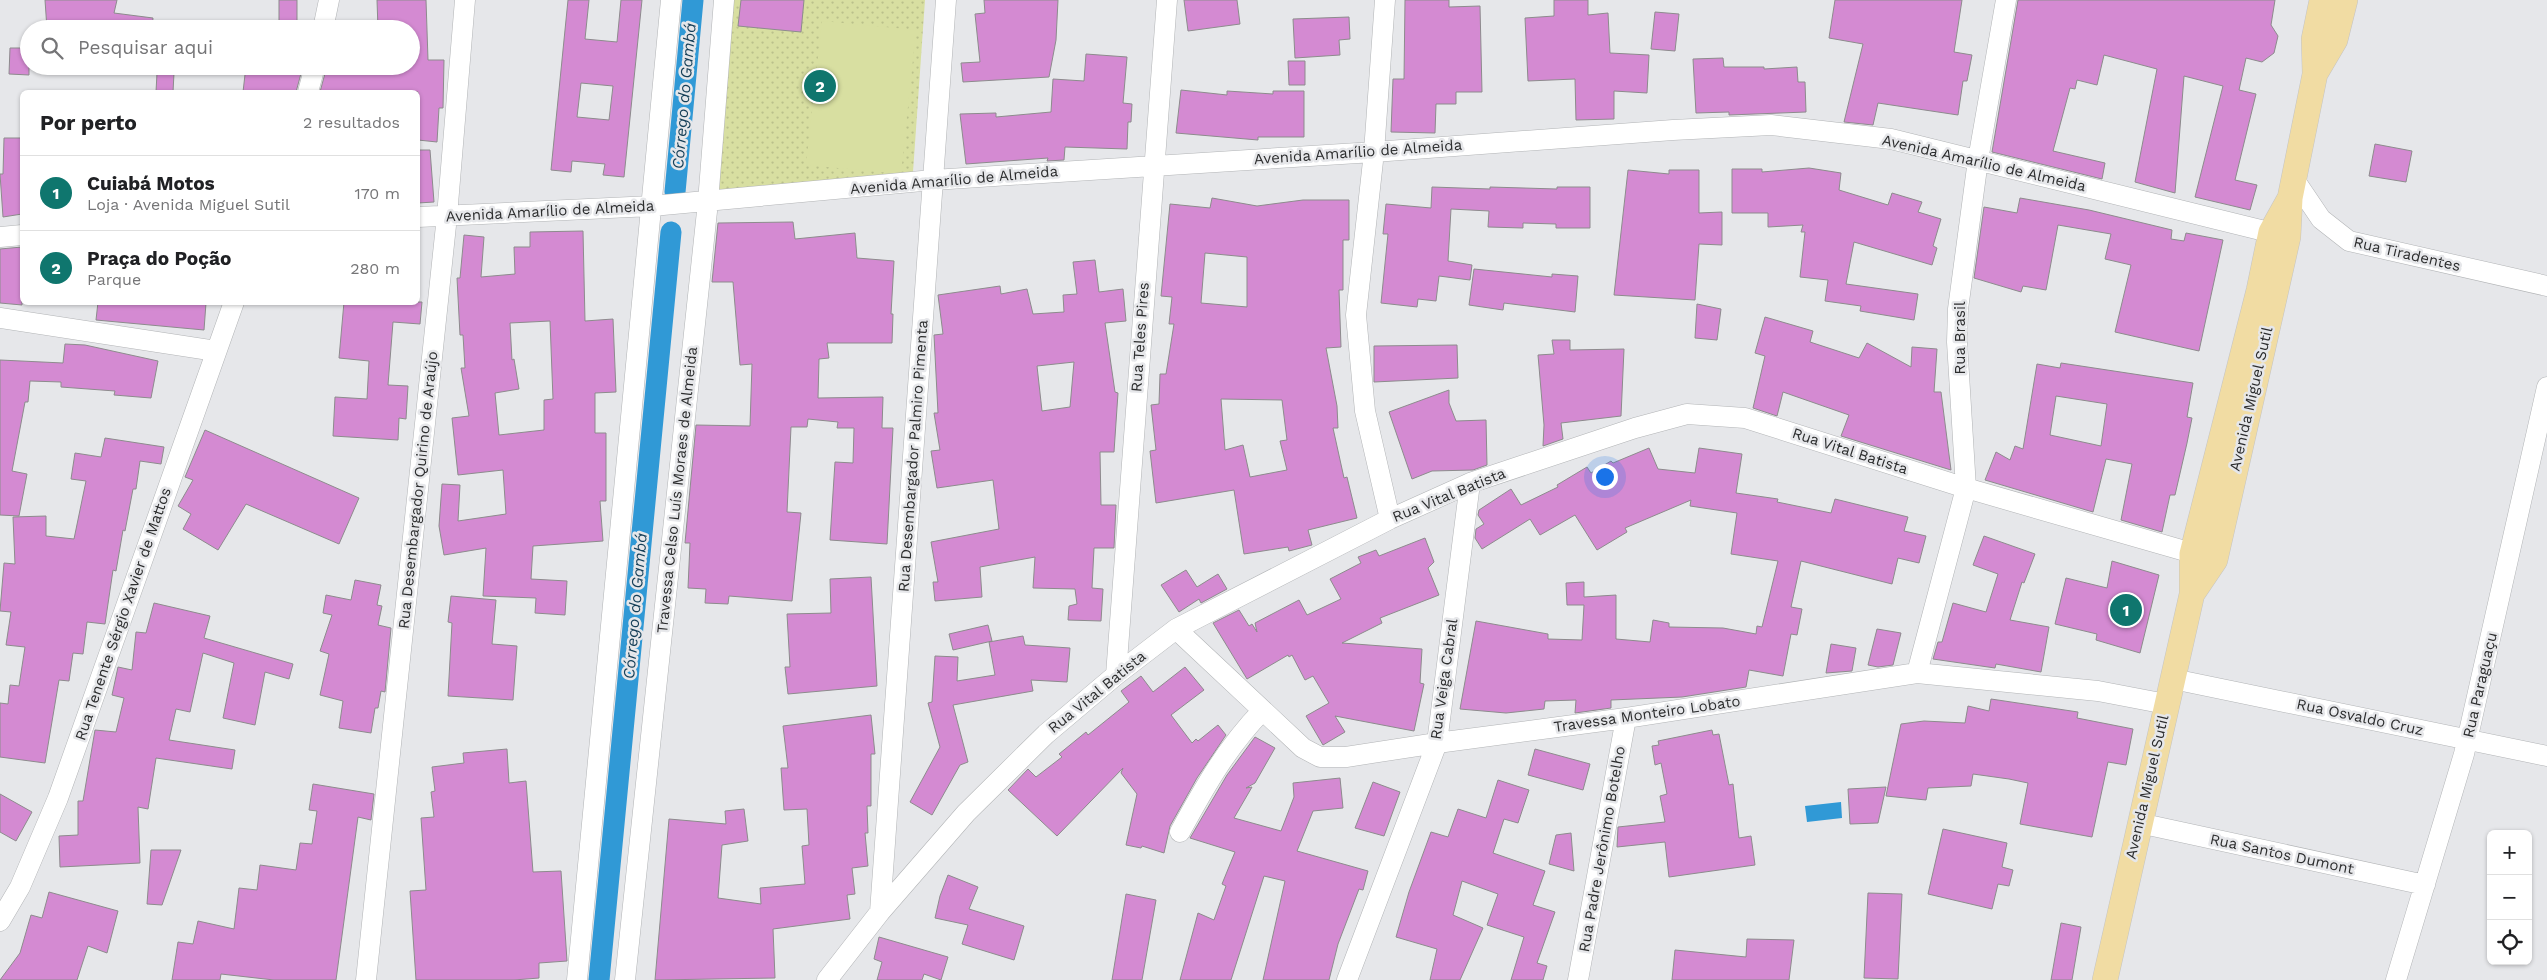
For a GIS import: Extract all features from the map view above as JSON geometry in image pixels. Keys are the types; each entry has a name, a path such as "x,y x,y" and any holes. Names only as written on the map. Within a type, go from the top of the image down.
{"main road":[{"name":"Avenida Miguel Sutil","path":"2105,980 2138,823 2192,594 2203,557 2259,290 2279,234 2292,188 2315,74 2314,39 2322,0"},
{"name":"Avenida Miguel Sutil","path":"2315,74 2335,40 2345,0"}],"street":[{"path":"325,20 330,0"},
{"name":"Rua Desembargador Quirino de Araújo","path":"366,980 447,216 465,0"},
{"path":"577,980 671,0"},
{"name":"Travessa Celso Luís Moraes de Almeida","path":"625,980 708,202 724,0"},
{"name":"Rua Desembargador Palmiro Pimenta","path":"880,912 946,0"},
{"name":"Rua Teles Pires","path":"1116,675 1153,164 1167,0"},
{"path":"1385,0 1374,152 1356,314 1365,411 1390,519"},
{"name":"Rua Brasil","path":"1917,672 1966,488 1957,334 1965,249 1978,160 2006,0"},
{"path":"309,90 313,75"},
{"name":"Avenida Amarílio de Almeida","path":"420,217 652,206 933,180 1153,164 1374,152 1673,130 1771,125 1891,139 2279,234"},
{"name":"Rua Tiradentes","path":"2292,188 2321,219 2349,241 2547,286"},
{"path":"0,236 20,235"},
{"name":"Rua Tenente Sérgio Xavier de Mattos","path":"0,921 20,887 58,798 233,305"},
{"path":"0,318 216,351"},
{"name":"Rua Paraguaçu","path":"2396,980 2467,740 2547,386"},
{"name":"Rua Vital Batista","path":"827,980 880,912 966,813 1046,734 1116,675 1176,629 1390,519 1470,483 1635,428 1687,414 1745,418 1966,488 2203,557"},
{"name":"Rua Veiga Cabral","path":"1346,980 1437,742 1470,483"},
{"name":"Travessa Monteiro Lobato","path":"1176,629 1303,748 1320,757 1346,757 1437,742 1626,718 1917,672 2098,691 2166,704"},
{"name":"Rua Osvaldo Cruz","path":"2173,679 2547,756"},
{"path":"1180,832 1213,771 1242,732 1262,711"},
{"name":"Rua Padre Jerônimo Botelho","path":"1578,980 1626,718"},
{"name":"Rua Santos Dumont","path":"2138,823 2424,885"}],"green space":[{"path":"728,0 925,0 913,172 718,192"},
{"path":"822,21 916,30 901,174 806,165"}],"water":[{"path":"1841,802 1842,818 1807,822 1805,806"}],"building":[{"path":"45,0 117,0 114,13 153,18 153,20 46,20"},
{"path":"279,0 297,0 297,20 279,20"},
{"path":"377,0 426,0 428,60 444,60 443,108 439,108 437,142 420,140 420,90 321,90 325,75 420,75 420,20 378,20"},
{"path":"568,0 589,0 585,39 617,42 621,0 642,0 624,177 603,175 605,164 572,161 571,172 551,170","holes":["581,83 613,86 609,120 577,117"]},
{"path":"741,0 804,0 801,32 738,26"},
{"path":"984,0 1058,0 1056,40 1049,77 963,82 961,63 980,62 975,14 985,13"},
{"path":"1184,0 1237,0 1240,24 1188,31"},
{"path":"1405,0 1449,0 1449,7 1480,6 1482,92 1456,92 1456,104 1436,104 1435,133 1391,132 1393,79 1404,79"},
{"path":"1554,0 1588,0 1588,15 1608,13 1610,53 1649,55 1647,93 1614,91 1614,119 1576,120 1575,79 1528,81 1525,18 1554,16"},
{"path":"1835,0 1962,0 1954,52 1972,55 1967,81 1963,81 1958,115 1878,103 1873,125 1844,122 1863,44 1829,38"},
{"path":"2018,0 2275,0 2271,25 2278,36 2274,53 2262,62 2246,58 2239,90 2256,94 2235,180 2257,185 2250,210 2195,197 2223,86 2184,76 2175,193 2135,182 2157,69 2104,55 2097,85 2077,80 2075,89 2070,88 2053,151 2105,163 2102,179 1992,152"},
{"path":"1655,12 1679,14 1675,51 1651,49"},
{"path":"1349,17 1350,39 1339,40 1340,55 1295,58 1293,19"},
{"path":"10,48 20,48 20,75 9,74"},
{"path":"1086,54 1127,57 1123,103 1132,104 1131,122 1128,122 1127,149 1065,147 1064,160 1047,161 1048,158 966,164 960,114 996,113 996,117 1051,112 1053,79 1084,81"},
{"path":"1723,58 1724,67 1764,67 1764,69 1797,67 1798,82 1805,82 1806,112 1729,115 1729,112 1696,113 1693,59"},
{"path":"1288,61 1305,61 1305,85 1289,85"},
{"path":"157,75 174,75 173,90 156,90"},
{"path":"245,75 301,75 297,90 243,90"},
{"path":"1181,90 1227,95 1227,91 1273,94 1273,91 1304,91 1304,137 1258,137 1258,140 1176,133"},
{"path":"4,138 20,138 20,214 3,217 0,174 3,174"},
{"path":"2375,144 2412,151 2406,182 2369,176"},
{"path":"420,150 430,150 434,202 420,203"},
{"path":"1809,168 1841,173 1839,190 1888,205 1892,193 1922,202 1918,212 1941,219 1933,246 1937,248 1932,265 1854,242 1846,284 1918,294 1914,320 1860,311 1861,306 1825,301 1828,280 1800,277 1805,232 1801,232 1803,225 1768,227 1768,213 1732,213 1732,169 1762,169 1762,172"},
{"path":"1628,170 1669,174 1669,170 1699,170 1699,213 1722,212 1722,245 1699,244 1695,300 1614,295"},
{"path":"1432,187 1557,189 1557,187 1590,187 1590,228 1556,228 1556,224 1523,223 1523,228 1488,227 1489,211 1451,209 1448,261 1472,265 1470,280 1439,276 1436,301 1418,299 1417,307 1381,303 1388,234 1383,234 1386,204 1431,208"},
{"path":"1212,198 1257,206 1303,200 1349,200 1349,240 1343,240 1343,290 1339,290 1341,347 1326,348 1337,406 1338,428 1333,428 1344,478 1347,477 1357,518 1308,530 1312,545 1289,551 1288,547 1244,554 1234,490 1156,503 1150,451 1156,450 1151,405 1159,404 1160,374 1166,374 1174,324 1169,324 1172,297 1161,296 1170,204 1210,208","holes":["1205,253 1247,257 1247,307 1201,303","1221,399 1282,400 1287,440 1280,441 1287,470 1250,477 1243,445 1225,450"]},
{"path":"2020,198 2089,210 2172,230 2171,239 2184,241 2186,233 2223,240 2199,351 2115,332 2131,265 2105,259 2111,234 2058,225 2046,290 2023,286 2021,292 1974,278 1984,207 2017,213"},
{"path":"793,222 795,239 855,233 857,258 894,261 891,314 893,314 892,343 827,343 829,358 819,359 818,398 883,397 882,428 893,428 887,544 830,540 835,462 853,463 854,428 837,428 838,422 808,419 807,427 791,427 787,512 801,513 792,601 729,596 728,604 705,603 706,589 688,588 690,543 685,543 696,425 750,426 752,364 740,365 733,282 712,282 718,223"},
{"path":"583,231 585,321 613,319 616,392 595,393 595,433 606,433 606,501 600,501 603,541 533,546 531,579 567,581 565,615 535,613 536,598 483,596 486,548 444,555 439,526 442,484 460,485 458,521 506,514 503,470 458,475 452,418 469,416 461,368 465,368 463,335 460,335 457,278 460,278 464,235 484,237 481,277 515,274 514,247 530,247 530,232","holes":["550,321 553,399 544,400 544,430 499,435 495,393 519,389 514,359 512,360 510,323"]},
{"path":"20,247 20,305 0,303 0,249"},
{"path":"1095,260 1099,292 1123,289 1126,321 1105,323 1115,392 1118,393 1114,452 1100,452 1101,505 1116,505 1114,548 1094,548 1092,588 1103,589 1101,621 1068,620 1069,606 1077,604 1075,589 1033,588 1035,557 980,567 982,597 935,601 933,582 938,582 931,542 999,529 993,480 937,488 931,451 940,450 934,413 938,413 934,335 943,334 938,295 1000,286 1001,294 1027,289 1033,314 1064,312 1063,295 1077,294 1073,262","holes":["1074,362 1070,407 1042,411 1037,366"]},
{"path":"1474,269 1552,277 1552,274 1578,276 1575,312 1504,303 1503,310 1469,305"},
{"path":"420,302 422,302 420,324 393,322 388,385 408,386 406,419 399,418 398,440 333,436 335,397 367,399 369,361 339,358 344,305 420,305"},
{"path":"1697,304 1721,309 1717,340 1695,338"},
{"path":"98,305 206,305 204,330 96,320"},
{"path":"1765,317 1813,331 1810,342 1859,358 1867,343 1911,367 1912,347 1937,349 1934,392 1941,392 1951,470 1841,436 1849,415 1783,392 1777,416 1753,408 1765,356 1755,353"},
{"path":"1552,340 1570,340 1570,350 1624,349 1621,416 1561,423 1563,439 1543,446 1544,425 1538,355 1554,354"},
{"path":"65,344 85,345 158,361 151,398 114,395 115,391 61,387 61,382 30,381 28,402 25,402 12,471 27,474 19,516 0,515 0,360 63,363"},
{"path":"1457,345 1458,378 1374,382 1374,346"},
{"path":"2061,363 2193,383 2187,417 2192,418 2187,443 2175,495 2170,495 2162,532 2121,520 2132,464 2106,459 2093,512 1985,480 1996,452 2010,460 2015,446 2023,449 2037,364 2060,368","holes":["2056,396 2107,404 2101,446 2050,435"]},
{"path":"1449,390 1449,403 1456,421 1486,420 1487,465 1473,470 1432,471 1412,479 1389,412"},
{"path":"205,430 359,498 339,544 246,504 218,550 183,529 191,514 178,506 193,480 185,477"},
{"path":"105,438 164,447 161,464 140,461 136,489 133,489 125,531 123,530 116,571 113,570 105,624 87,622 83,654 73,653 69,681 59,680 45,763 0,757 0,703 8,704 10,685 19,686 25,647 6,645 11,612 0,611 4,563 15,564 13,517 46,516 46,536 74,539 86,481 71,479 75,453 101,457"},
{"path":"1649,448 1658,469 1695,473 1699,448 1742,454 1736,493 1778,499 1777,502 1831,513 1835,499 1908,517 1904,531 1926,536 1919,563 1898,558 1892,584 1801,561 1791,607 1802,609 1797,635 1791,634 1783,676 1749,670 1746,687 1682,697 1611,700 1611,708 1575,713 1576,700 1545,701 1544,709 1506,713 1460,709 1476,621 1548,634 1548,639 1582,640 1584,605 1567,605 1566,583 1584,582 1584,597 1616,595 1616,639 1650,642 1653,620 1669,623 1669,627 1723,628 1756,634 1757,626 1762,627 1778,561 1731,554 1737,513 1690,506 1691,500 1625,528 1627,532 1597,550 1575,515 1540,535 1530,519 1482,549 1475,538 1476,529 1484,524 1478,515 1479,510 1511,489 1521,505 1558,487 1557,485 1587,467 1591,473 1611,461 1613,463"},
{"path":"1984,536 2035,554 2024,583 2022,582 2010,620 2049,627 2041,672 1996,664 1995,668 1933,659 1938,642 1942,642 1953,603 1986,612 1998,574 1973,565"},
{"path":"1425,538 1434,562 1428,568 1439,595 1380,618 1382,623 1342,643 1422,649 1420,683 1424,684 1414,731 1335,716 1345,732 1323,745 1306,716 1329,703 1313,676 1305,680 1292,655 1289,657 1288,655 1247,679 1213,623 1239,610 1249,626 1252,624 1257,632 1255,623 1299,600 1307,615 1341,599 1330,579 1361,563 1358,557 1376,550 1379,556"},
{"path":"2112,561 2159,575 2140,653 2096,640 2097,634 2055,624 2066,578 2107,588"},
{"path":"1186,570 1197,587 1218,574 1227,589 1201,603 1199,599 1179,612 1161,585"},
{"path":"871,577 877,686 788,694 785,667 790,667 787,614 831,613 830,579"},
{"path":"355,580 381,585 377,605 382,606 378,625 391,628 385,692 381,691 378,708 375,708 371,733 339,728 343,701 320,695 329,654 320,651 332,615 323,613 326,595 351,600"},
{"path":"451,596 496,600 492,644 517,646 513,700 448,696 452,623 448,622"},
{"path":"154,603 210,616 204,638 293,664 289,679 265,672 255,725 223,718 234,663 203,653 190,712 176,709 169,740 235,750 232,769 156,758 148,809 138,807 140,863 60,867 59,836 78,835 78,801 83,801 95,730 116,732 124,698 112,695 118,667 132,670 136,632 146,633"},
{"path":"988,625 992,641 953,650 949,634"},
{"path":"1877,629 1901,633 1893,665 1878,667 1868,665"},
{"path":"1023,636 1025,645 1070,648 1067,682 1031,680 1033,691 953,705 968,762 960,765 932,815 910,802 940,747 928,703 932,702 935,656 958,657 957,681 995,675 989,642"},
{"path":"1831,644 1856,648 1852,671 1826,673"},
{"path":"1185,667 1204,690 1171,715 1192,743 1196,739 1198,741 1218,725 1226,735 1197,778 1170,826 1164,853 1142,846 1141,848 1126,845 1137,794 1121,773 1123,768 1057,836 1008,790 1028,769 1036,777 1062,757 1059,754 1086,732 1088,735 1129,702 1121,691 1141,676 1153,692"},
{"path":"1991,699 2078,712 2077,718 2133,729 2126,765 2108,762 2092,837 2020,824 2028,783 2009,779 1973,774 1971,786 1928,788 1926,800 1886,796 1901,724 1924,721 1965,723 1968,706 1989,711"},
{"path":"871,715 875,754 871,754 871,806 867,806 868,833 865,833 868,866 852,868 855,894 847,895 850,919 773,929 775,978 655,980 669,819 726,824 725,811 744,809 748,841 722,845 718,898 761,904 760,888 805,884 802,846 809,845 807,809 784,810 781,768 788,768 783,726"},
{"path":"1712,730 1713,735 1719,734 1729,785 1733,784 1739,838 1751,836 1755,865 1669,877 1665,842 1617,847 1618,827 1665,822 1660,796 1667,794 1661,763 1655,765 1652,746 1659,745 1658,741"},
{"path":"1255,737 1275,748 1255,783 1246,788 1252,787 1234,818 1281,831 1294,797 1293,783 1340,778 1343,808 1313,811 1297,851 1368,871 1363,890 1359,889 1338,944 1329,980 1263,980 1285,881 1264,876 1231,980 1180,980 1198,913 1214,920 1226,886 1222,884 1235,852 1190,838 1227,775"},
{"path":"507,749 509,783 526,781 533,872 561,871 567,961 539,963 539,978 514,980 416,980 410,891 426,890 421,818 434,817 431,792 435,791 432,767 464,763 463,753"},
{"path":"1535,749 1590,764 1583,790 1528,775"},
{"path":"1498,780 1529,790 1518,823 1504,819 1493,853 1545,871 1533,905 1555,912 1537,963 1547,966 1543,980 1511,980 1524,937 1487,925 1498,894 1462,881 1453,915 1483,928 1460,980 1430,980 1437,949 1396,937 1409,892 1431,832 1448,837 1458,809 1486,818"},
{"path":"1373,782 1400,792 1384,836 1355,828"},
{"path":"313,784 374,794 371,820 358,817 336,980 274,980 221,974 220,980 172,980 178,942 193,944 198,921 234,929 239,888 257,890 260,865 296,870 300,843 312,844 317,811 309,810"},
{"path":"1886,787 1878,823 1850,824 1848,789"},
{"path":"0,794 32,812 16,841 0,832"},
{"path":"1943,829 2007,843 2002,867 2013,870 2009,886 1998,884 1992,909 1928,894"},
{"path":"1571,833 1574,871 1549,864 1556,835"},
{"path":"151,850 181,850 162,905 147,904"},
{"path":"948,875 978,887 969,909 1024,926 1014,960 962,944 968,925 935,918 940,896"},
{"path":"49,892 118,911 107,953 88,946 77,980 0,980 20,953 31,915 42,918"},
{"path":"1868,893 1902,894 1898,979 1864,978"},
{"path":"1126,894 1156,900 1142,980 1112,980"},
{"path":"2061,923 2081,927 2072,980 2051,980"},
{"path":"879,937 948,957 941,980 924,974 922,980 877,980 882,962 874,959"},
{"path":"1747,939 1794,940 1789,980 1672,980 1675,950 1746,957"}],"waterway":[{"name":"Córrego do Gambá","path":"675,192 693,0"},
{"name":"Córrego do Gambá","path":"599,980 671,232"}],"place":[{"name":"Praça do Poção","path":"820,86"},
{"name":"Cuiabá Motos","path":"2126,610"}]}
